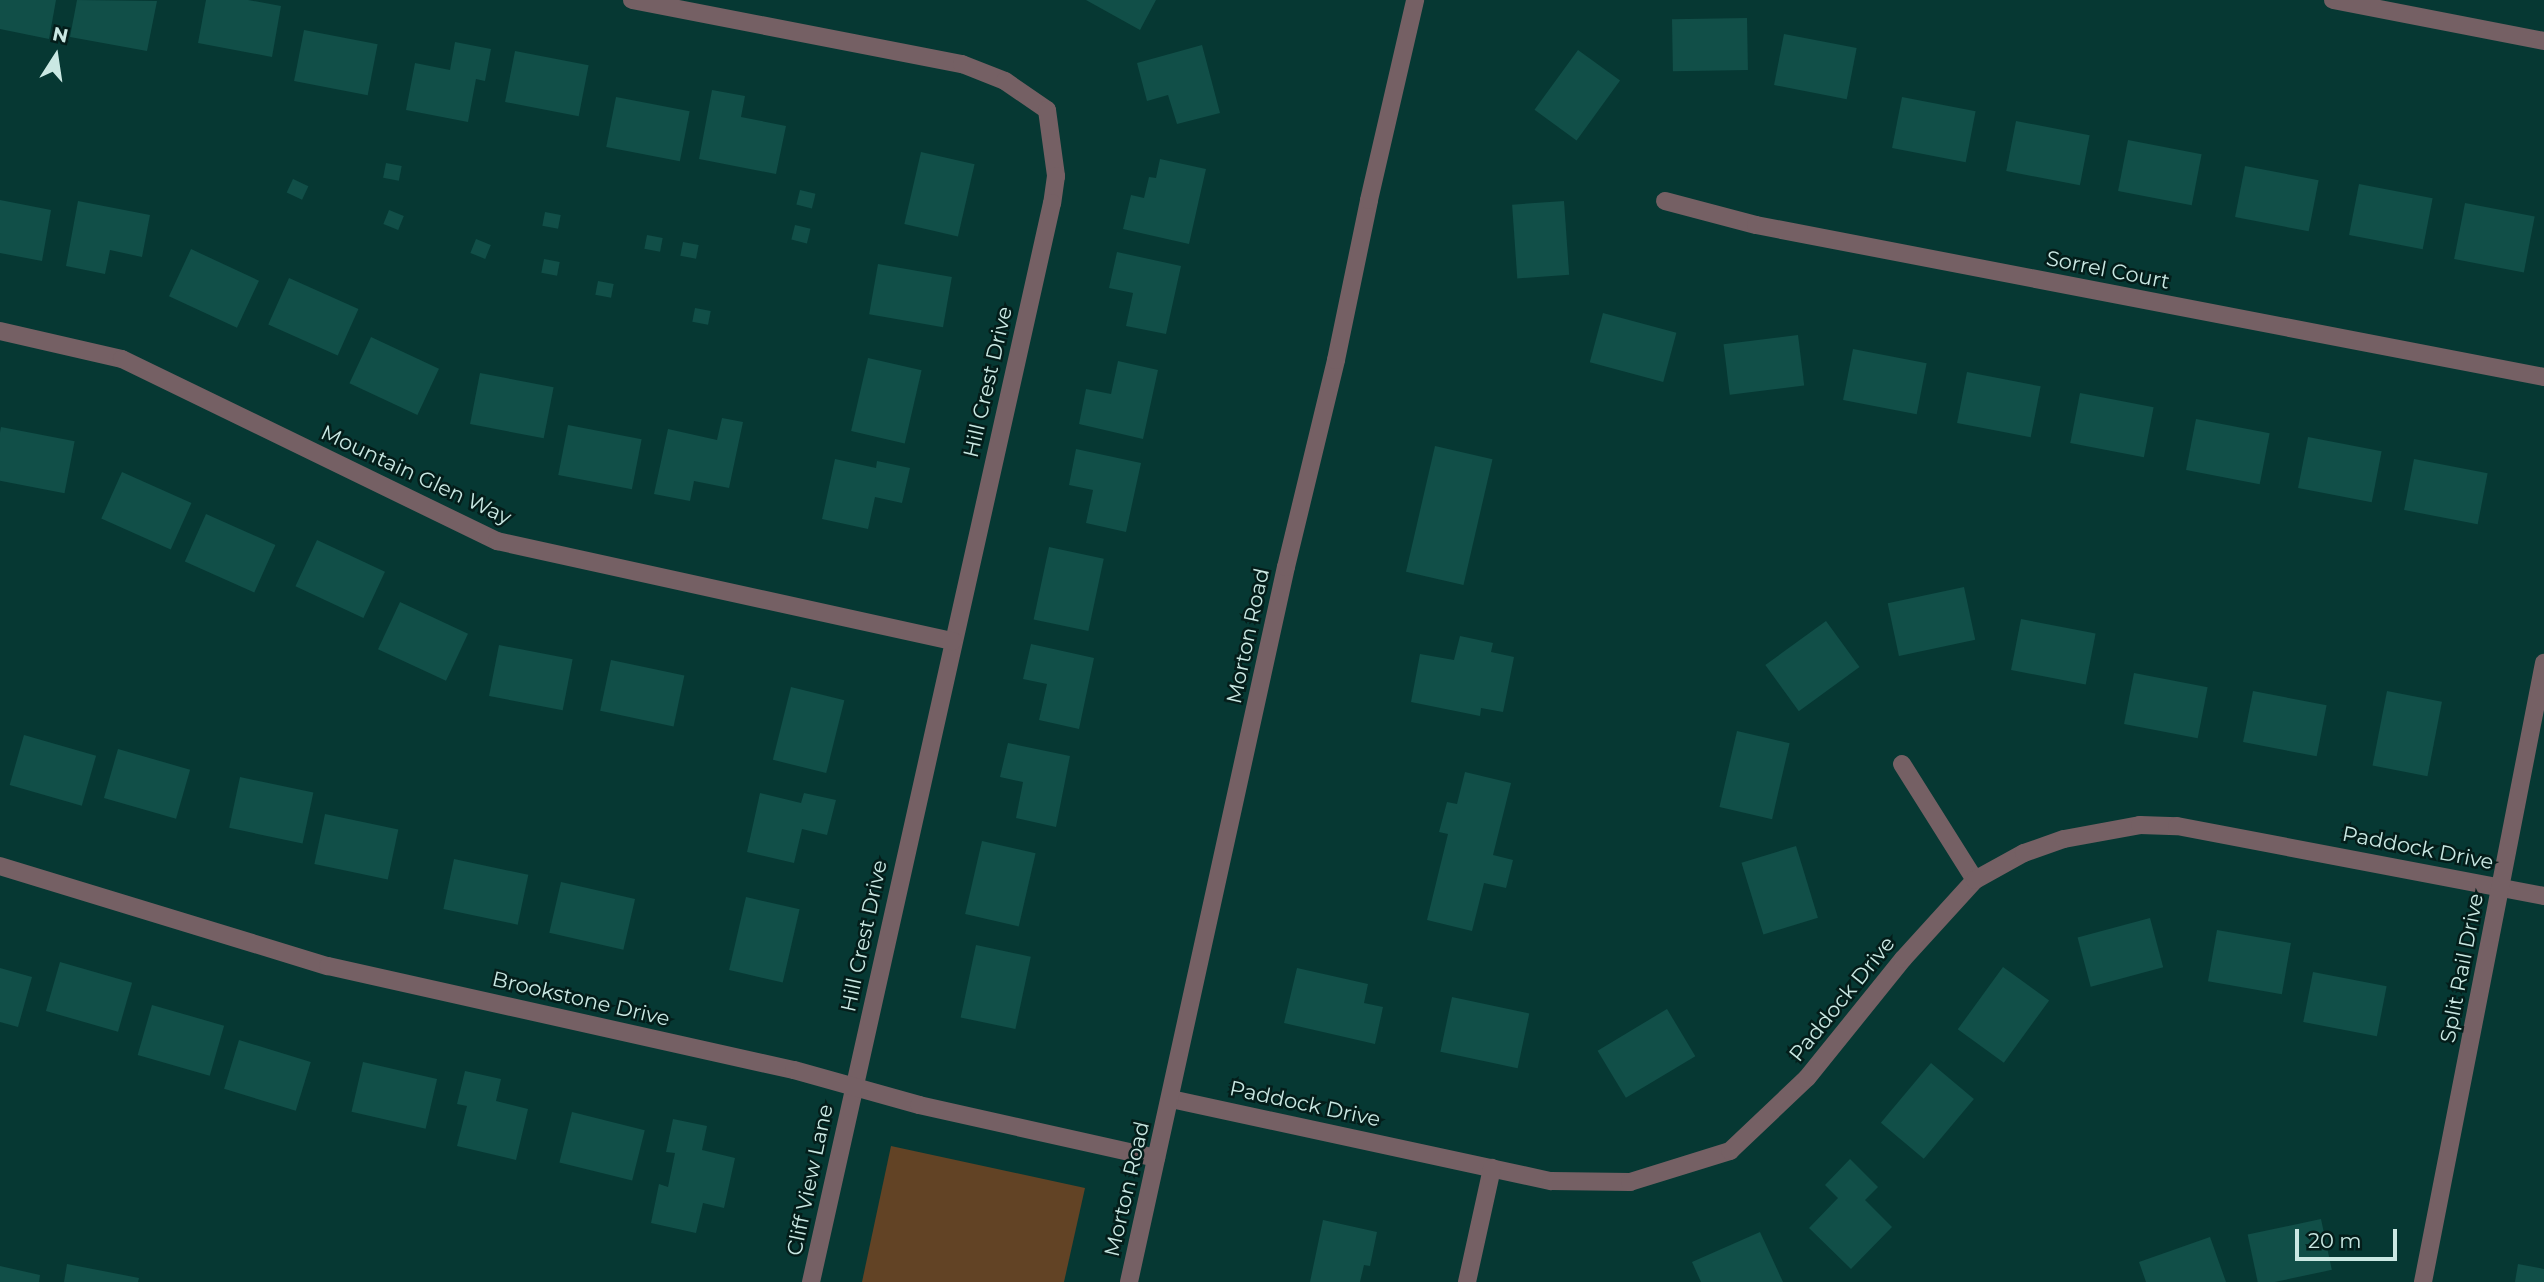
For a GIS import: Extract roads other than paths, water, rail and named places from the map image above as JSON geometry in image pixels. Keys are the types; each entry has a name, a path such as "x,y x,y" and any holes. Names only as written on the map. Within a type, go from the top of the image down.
{"street":[{"name":"Hill Crest Drive","path":"632,0 962,64 1005,81 1047,110 1056,176 1052,203 854,1087"},
{"name":"Morton Road","path":"1129,1282 1286,567 1336,359 1415,0"},
{"path":"2333,0 2397,6 2544,41"},
{"name":"Sorrel Court","path":"1665,201 1756,225 2544,377"},
{"name":"Mountain Glen Way","path":"0,331 90,349 122,359 497,541 953,640"},
{"name":"Split Rail Drive","path":"2423,1282 2544,663"},
{"path":"1902,764 1975,880"},
{"name":"Paddock Drive","path":"1171,1099 1551,1181 1630,1182 1730,1151 1807,1078 1903,959 1975,880 2024,853 2064,839 2140,825 2177,826 2544,896"},
{"name":"Brookstone Drive","path":"0,866 328,966 794,1070 919,1105 1156,1158"},
{"name":"Cliff View Lane","path":"811,1282 854,1087"},
{"path":"1466,1282 1492,1168"}]}
